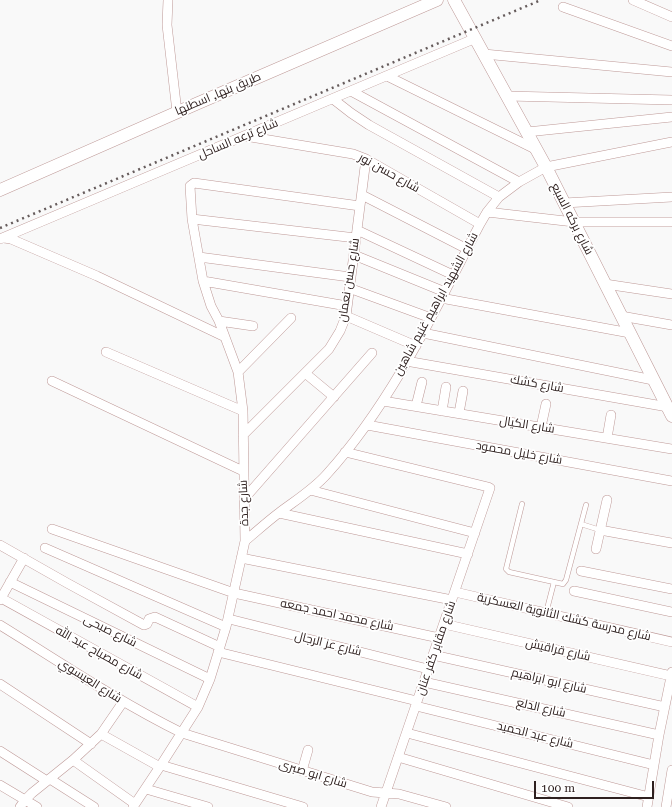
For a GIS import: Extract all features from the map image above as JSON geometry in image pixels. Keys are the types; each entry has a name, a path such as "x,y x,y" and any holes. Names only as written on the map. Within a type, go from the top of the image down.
{"main road":[{"name":"طريق بنها, اسطنها","path":"0,190 437,0"},
{"name":"شارع بركه السبع","path":"455,1 546,167 670,411"}],"street":[{"path":"168,0 168,25 177,112"},
{"path":"633,0 672,17"},
{"path":"563,7 672,46"},
{"name":"شارع ترعه الساحل","path":"2,238 476,38"},
{"path":"484,54 672,72"},
{"path":"387,76 537,150"},
{"path":"351,91 519,182"},
{"path":"507,96 672,100"},
{"path":"333,99 369,125 499,197"},
{"path":"527,132 672,117"},
{"name":"شارع حسن نور","path":"244,136 353,154 480,224"},
{"name":"شارع الشهيد ابراهيم غنيم شاهين","path":"245,541 310,490 327,474 367,425 416,346 480,224 499,197 519,182 546,167 672,142"},
{"name":"شارع حسن نعمان","path":"243,435 329,349 340,331 346,316 366,160"},
{"name":"شارع جدة","path":"134,805 146,789 198,707 210,679 227,623 245,541 243,410 238,372 219,321 211,306 203,281 192,219 190,186 194,183 360,206"},
{"path":"362,195 466,249"},
{"path":"564,203 672,197"},
{"path":"487,212 574,222 672,222"},
{"path":"192,219 356,234 453,275"},
{"path":"2,238 11,239 97,276 225,337"},
{"path":"354,255 443,295 630,333"},
{"path":"199,257 350,277"},
{"path":"203,281 347,306"},
{"path":"605,284 672,294"},
{"path":"349,288 431,318"},
{"path":"346,316 416,346"},
{"path":"621,316 672,325"},
{"path":"238,372 291,318"},
{"path":"219,321 253,326"},
{"path":"423,333 653,380"},
{"path":"106,352 243,410"},
{"path":"244,499 372,353"},
{"name":"شارع كشك","path":"406,361 670,411"},
{"path":"305,373 334,397"},
{"path":"52,381 244,471"},
{"path":"416,406 422,382"},
{"path":"442,410 446,387"},
{"path":"459,413 463,391"},
{"name":"شارع الكيال","path":"383,401 672,449"},
{"path":"541,427 546,404"},
{"path":"607,438 611,415"},
{"name":"شارع خليل محمود","path":"367,425 672,481"},
{"name":"شارع مقابر كفر عنان","path":"345,452 488,486 490,489 381,807"},
{"path":"310,490 475,533"},
{"path":"596,549 607,500"},
{"path":"279,513 468,554"},
{"name":"شارع محمد احمد جمعه","path":"52,529 234,593 439,638"},
{"path":"600,530 672,543"},
{"path":"0,544 24,558 1,599"},
{"name":"شارع عز الرجال","path":"46,548 227,623 428,669"},
{"name":"شارع عبد الحميد","path":"24,558 66,583 144,625 147,624 149,619 155,617 219,650 654,765"},
{"name":"شارع مدرسة كشك الثانوية العسكرية","path":"241,558 546,613 672,642"},
{"path":"581,571 672,589"},
{"name":"شارع صبحى","path":"10,582 210,679"},
{"path":"574,591 672,612"},
{"name":"شارع مصباح عبد الله","path":"1,599 198,707"},
{"name":"شارع قراقيش","path":"444,624 672,674"},
{"name":"شارع العيسوي","path":"0,625 123,702 152,719 182,733"},
{"name":"شارع ابو ابراهيم","path":"433,655 665,707"},
{"path":"647,807 659,735 672,674"},
{"name":"شارع الدلع","path":"424,682 659,735"},
{"path":"0,684 91,744"},
{"path":"22,803 101,734 123,702"},
{"name":"شارع ابو صبرى","path":"182,733 372,792 399,794 446,807"},
{"path":"407,733 649,797"},
{"path":"101,734 161,766 303,807"},
{"path":"302,771 308,750"},
{"path":"0,751 94,807"},
{"path":"398,757 568,807"},
{"path":"73,760 134,805"},
{"path":"666,807 672,770"},
{"path":"0,784 22,803 37,807"},
{"path":"146,789 208,807"}],"lane":[{"path":"522,504 506,569 509,572 563,584 566,582 586,505"},
{"path":"581,524 600,530"},
{"path":"546,613 554,582"}],"railway":[{"path":"0,228 541,0"}]}
